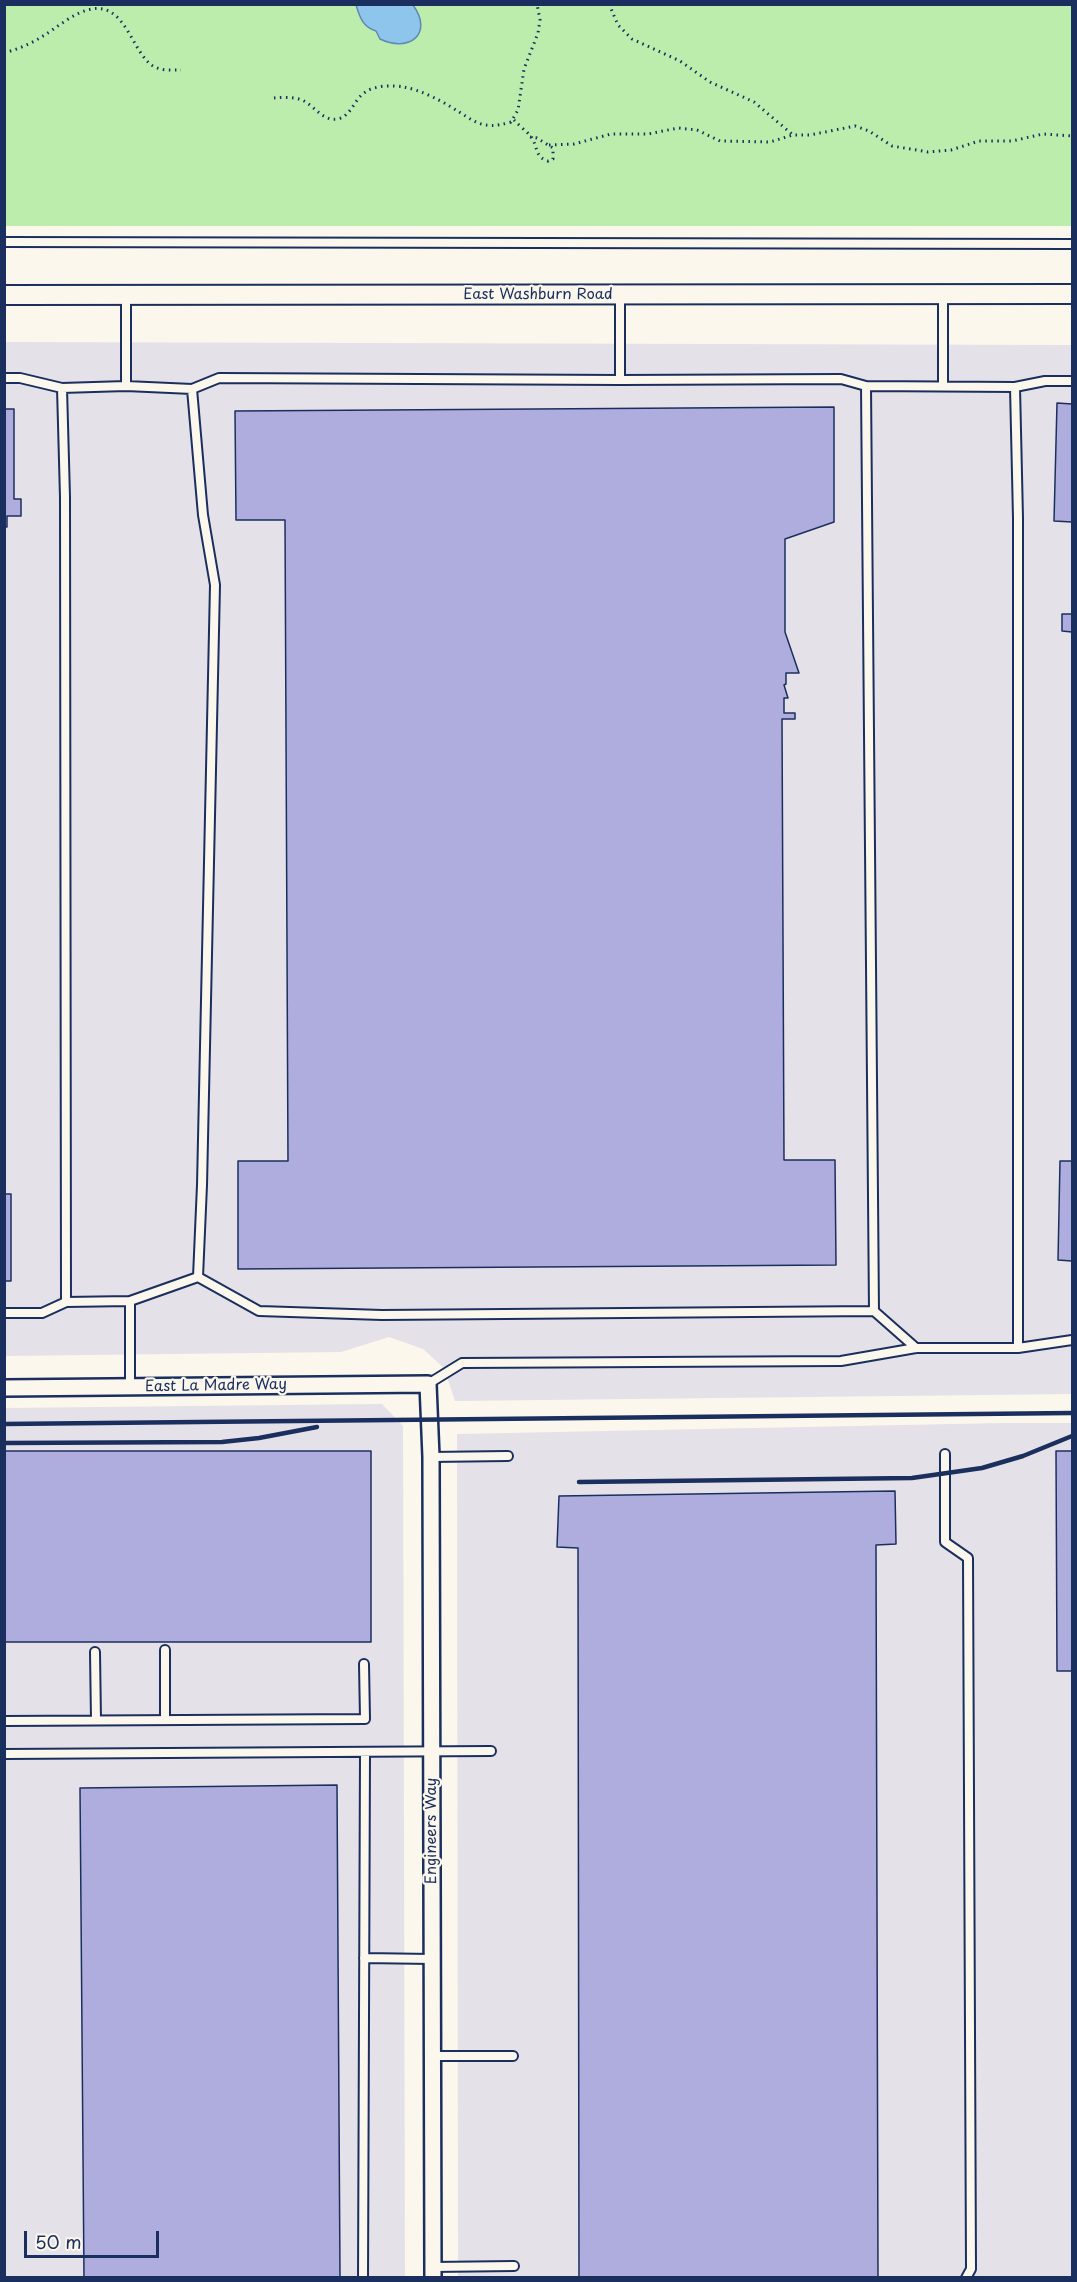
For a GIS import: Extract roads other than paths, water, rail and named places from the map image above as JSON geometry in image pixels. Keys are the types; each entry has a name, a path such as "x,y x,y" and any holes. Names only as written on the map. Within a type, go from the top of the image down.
{"street":[{"name":"East Washburn Road","path":"4,295 1072,294"},
{"name":"East La Madre Way","path":"4,1388 428,1384"},
{"name":"Engineers Way","path":"428,1384 431,1456 433,2272"}],"lane":[{"path":"4,242 1072,244"},
{"path":"620,294 620,380"},
{"path":"943,294 943,386"},
{"path":"126,295 126,386"},
{"path":"4,378 20,378 62,388 126,386 192,389 219,378 841,379 866,386 1015,387 1045,381 1072,381"},
{"path":"866,386 874,1311"},
{"path":"1015,387 1018,518 1018,1348"},
{"path":"62,388 65,509 66,1302"},
{"path":"192,389 203,515 214,585 202,1185 198,1277"},
{"path":"4,1313 42,1313 66,1302 130,1301 198,1277 259,1311 382,1315 874,1311 916,1348"},
{"path":"130,1301 130,1387"},
{"path":"428,1384 462,1364 841,1361 916,1348 1018,1348 1072,1340"},
{"path":"945,1454 945,1542 968,1558 971,2269 966,2277"},
{"path":"431,1456 508,1456"},
{"path":"165,1650 165,1720"},
{"path":"95,1652 96,1720"},
{"path":"4,1721 364,1719 364,1664"},
{"path":"4,1754 491,1751"},
{"path":"363,2277 365,1753"},
{"path":"364,1958 432,1959"},
{"path":"433,2056 513,2056"},
{"path":"433,2272 514,2266"}],"water":[{"path":"356,5 413,5 419,15 421,25 419,32 409,42 400,44 380,39 376,31 363,21"}],"railway":[{"path":"4,1424 1072,1413"},
{"path":"4,1443 222,1442 259,1438 317,1427"},
{"path":"579,1482 912,1478 982,1468 1023,1456 1072,1436"}]}
